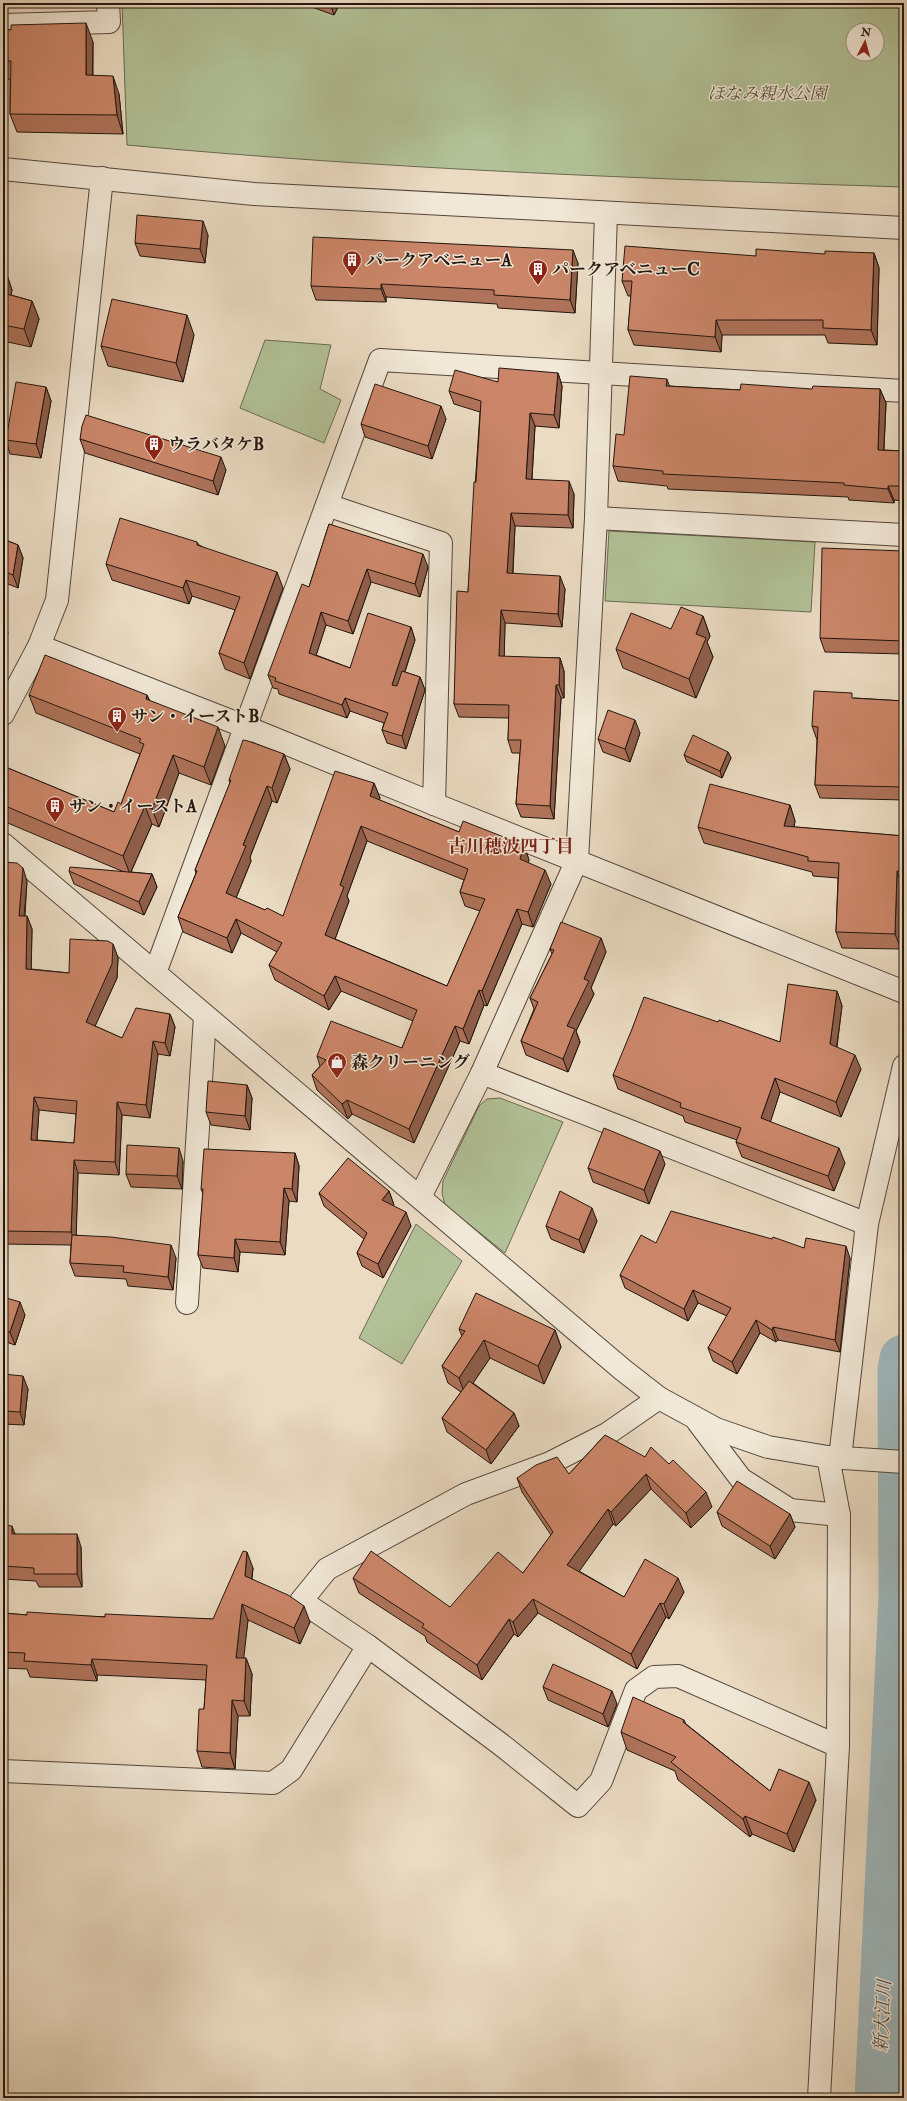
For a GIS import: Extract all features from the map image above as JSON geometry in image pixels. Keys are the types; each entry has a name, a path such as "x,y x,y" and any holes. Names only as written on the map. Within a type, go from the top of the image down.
{"street":[{"path":"3,25 109,22 108,3"},
{"path":"3,169 254,194 904,228"},
{"path":"3,714 39,646 56,600 102,178"},
{"path":"420,1198 482,1073 577,860 596,518 606,213"},
{"path":"155,973 380,360 904,392"},
{"path":"327,505 442,543 434,804"},
{"path":"596,518 904,535"},
{"path":"39,646 246,727 904,992"},
{"path":"3,844 420,1198 659,1398 716,1429 768,1447 834,1458 904,1462"},
{"path":"187,1303 205,1016"},
{"path":"819,2098 838,1746 839,1515 834,1458 867,1224 904,1066"},
{"path":"482,1073 867,1224"},
{"path":"659,1398 607,1434 550,1463 466,1494 326,1569 301,1601 368,1646 499,1743 578,1806 601,1781 636,1690 654,1677 678,1676 838,1746"},
{"path":"695,1418 741,1479 790,1510 839,1515"},
{"path":"3,1771 272,1783 291,1770 368,1646"}],"green space":[{"name":"ほなみ親水公園","path":"122,3 904,3 904,187 612,177 321,161 127,145"},
{"path":"265,340 331,345 320,389 341,400 324,443 240,408"},
{"path":"609,531 815,542 811,612 605,601"},
{"path":"500,1098 563,1122 505,1253 445,1205 442,1193 443,1181 479,1106 487,1099"},
{"path":"416,1224 462,1261 402,1364 359,1338"}],"building":[{"path":"86,23 86,75 113,76 117,115 10,114 11,61 3,61 3,29 11,30 11,25"},
{"path":"137,215 203,221 200,249 135,243"},
{"path":"313,237 573,250 570,300 494,295 494,290 381,284 381,289 311,286"},
{"path":"625,246 756,256 756,249 825,254 825,251 874,253 871,330 823,328 823,320 716,320 715,337 628,330 632,281 622,281"},
{"path":"3,272 6,272 3,287"},
{"path":"3,293 32,301 24,329 3,325"},
{"path":"112,299 187,315 176,363 101,346"},
{"path":"499,368 558,373 554,415 530,413 526,479 569,481 568,515 511,513 507,573 560,576 558,614 501,610 499,656 560,658 559,685 556,685 550,806 516,804 521,740 508,740 509,705 454,704 457,591 468,592 474,482 476,482 481,401 449,391 455,370 498,382"},
{"path":"630,376 667,379 666,386 740,390 741,384 812,389 813,386 880,389 878,450 904,451 904,486 888,486 888,489 844,485 844,483 663,474 663,471 613,466 616,434 624,435"},
{"path":"16,382 46,387 36,444 6,440"},
{"path":"375,384 441,406 428,446 361,424"},
{"path":"86,415 221,457 213,481 80,439 82,426"},
{"path":"120,518 197,542 197,545 277,572 244,663 219,653 240,597 186,580 183,588 106,564"},
{"path":"329,524 423,554 415,584 367,569 348,621 321,612 309,653 350,668 368,613 411,627 392,685 397,686 402,671 420,677 402,736 382,730 388,713 345,698 342,705 275,681 276,678 268,675 302,584 309,587"},
{"path":"3,539 18,545 13,575 3,571"},
{"path":"822,548 904,551 904,641 820,638"},
{"path":"681,607 703,616 696,634 706,638 689,679 616,649 631,613 671,629"},
{"path":"45,655 147,695 146,699 218,727 204,767 173,755 152,809 145,806 123,856 3,805 3,766 114,812 118,802 121,804 144,744 139,742 141,739 29,695"},
{"path":"814,691 852,693 852,698 904,701 904,787 815,785 818,727 812,726"},
{"path":"608,710 635,720 625,749 598,739"},
{"path":"693,735 728,752 720,771 684,755"},
{"path":"243,740 284,754 272,788 267,786 243,845 246,846 226,893 265,910 267,908 283,916 335,771 374,783 370,796 459,832 463,821 524,845 520,859 545,870 528,912 517,909 482,991 479,990 463,1029 455,1026 409,1129 347,1100 342,1104 312,1075 326,1060 317,1056 331,1021 402,1048 417,1010 335,976 324,996 269,965 282,943 236,919 227,938 178,917 231,780 229,780","holes":["361,826 468,869 460,892 485,899 447,986 325,935 344,887 340,885"]},
{"path":"710,784 790,805 784,826 904,836 904,872 897,871 895,934 836,932 839,863 808,861 808,857 698,827"},
{"path":"3,862 17,863 23,868 19,916 27,916 26,969 69,973 70,939 108,941 113,944 112,964 86,1022 122,1038 136,1008 170,1014 165,1043 153,1041 146,1105 117,1102 115,1162 74,1160 71,1232 3,1231","holes":["34,1097 77,1101 74,1143 31,1140"]},
{"path":"70,867 152,874 139,902 69,871"},
{"path":"561,922 601,938 584,979 589,981 567,1026 575,1029 563,1059 521,1041 538,1002 530,998 554,950 550,949"},
{"path":"788,984 837,991 830,1044 855,1055 836,1102 775,1078 761,1118 839,1148 828,1176 736,1142 741,1128 680,1107 681,1103 613,1075 644,997 718,1022 719,1020 780,1042"},
{"path":"208,1081 247,1085 245,1116 206,1112"},
{"path":"604,1128 660,1151 644,1190 588,1168"},
{"path":"127,1145 179,1148 177,1176 126,1174"},
{"path":"204,1149 295,1153 292,1189 284,1188 280,1242 235,1239 234,1258 198,1255 203,1189 201,1189"},
{"path":"348,1158 389,1191 382,1200 406,1212 378,1264 357,1253 367,1233 319,1193"},
{"path":"560,1191 592,1208 579,1240 546,1226"},
{"path":"671,1211 772,1239 773,1237 804,1248 806,1238 846,1246 835,1340 773,1327 772,1330 756,1320 732,1362 708,1348 731,1308 693,1290 684,1309 620,1275 641,1235 656,1243"},
{"path":"72,1235 111,1237 171,1245 168,1277 123,1272 124,1266 70,1263"},
{"path":"476,1293 555,1330 538,1366 484,1340 459,1378 442,1366 465,1331 459,1329"},
{"path":"3,1297 20,1302 10,1332 3,1330"},
{"path":"3,1374 23,1376 20,1412 3,1411"},
{"path":"469,1381 514,1413 486,1450 442,1418"},
{"path":"605,1435 645,1457 651,1447 669,1464 673,1460 706,1492 686,1513 646,1474 611,1512 608,1509 567,1565 624,1597 645,1559 678,1578 664,1604 660,1603 631,1654 533,1599 513,1622 509,1619 477,1665 422,1627 424,1624 353,1578 371,1551 450,1607 498,1552 523,1573 553,1532 517,1478 536,1465 557,1457 569,1474"},
{"path":"737,1481 790,1514 770,1546 717,1512"},
{"path":"3,1525 12,1526 12,1534 77,1534 77,1574 34,1574 34,1568 3,1566"},
{"path":"243,1551 247,1552 245,1576 288,1595 304,1606 294,1628 242,1604 236,1658 246,1658 244,1701 232,1700 230,1753 197,1751 199,1709 204,1709 207,1665 92,1659 91,1665 24,1661 25,1653 3,1652 3,1613 27,1615 27,1612 105,1617 105,1614 213,1619"},
{"path":"553,1664 612,1691 603,1714 543,1687"},
{"path":"633,1697 684,1720 683,1722 770,1791 779,1769 809,1782 787,1834 745,1816 743,1819 671,1762 676,1757 621,1732"}],"waterway":[{"name":"新大江川","path":"879,2098 903,1597 902,1370 904,1359"}],"place":[{"name":"パークアベニューA","path":"352,277"},
{"name":"パークアベニューC","path":"538,286"},
{"name":"ウラバタケB","path":"154,461"},
{"name":"サン・イーストB","path":"117,733"},
{"name":"サン・イーストA","path":"55,823"},
{"name":"森クリーニング","path":"337,1079"}],"district":[{"name":"古川穂波四丁目","path":"511,846"}]}
